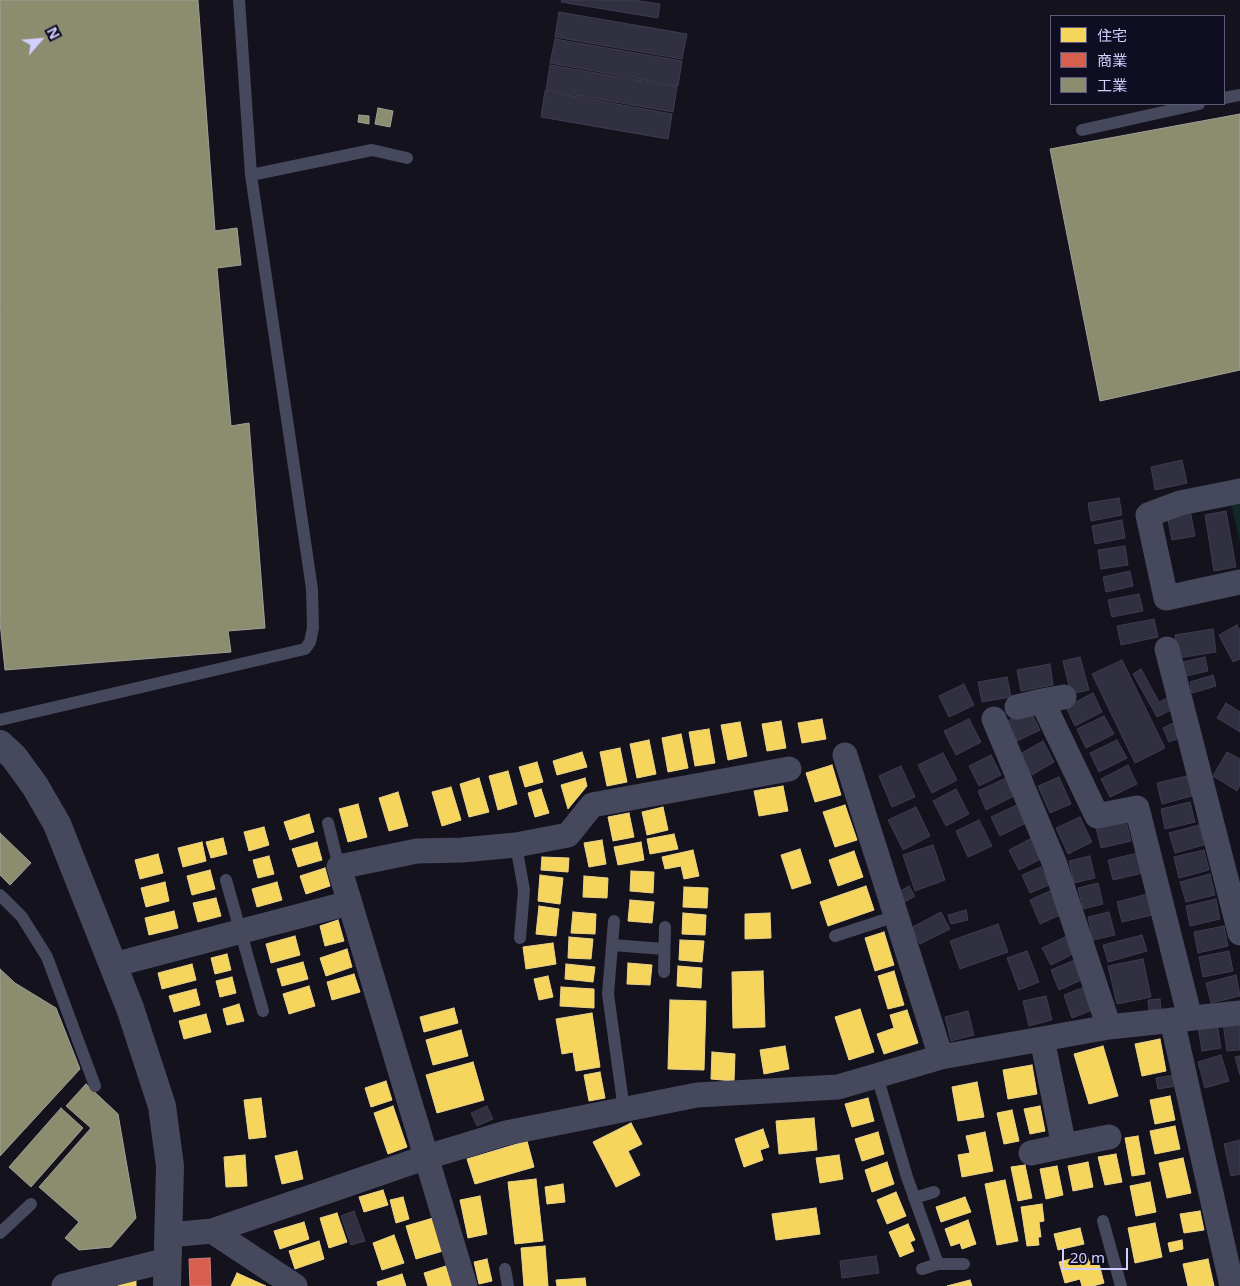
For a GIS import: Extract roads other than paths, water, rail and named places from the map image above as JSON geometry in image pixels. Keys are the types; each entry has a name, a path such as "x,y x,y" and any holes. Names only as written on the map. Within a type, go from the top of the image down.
{"street":[{"path":"1240,491 1180,503 1148,515 1166,598 1240,582"},
{"path":"1166,649 1240,933"},
{"path":"1017,707 1053,699 1097,816 1137,808 1181,1019 1232,1286"},
{"path":"994,719 1054,862 1108,1027"},
{"path":"0,744 14,757 35,786 57,824 130,1008 162,1106 170,1166 168,1260"},
{"path":"845,755 941,1056"},
{"path":"465,1286 339,867 417,851 462,850 516,845 568,835 592,805 789,769"},
{"path":"113,965 349,903"},
{"path":"64,1286 168,1260 212,1231 427,1157 506,1132 697,1095 838,1087 941,1056 1108,1027 1240,1013"},
{"path":"1042,1039 1064,1146"},
{"path":"1031,1153 1109,1137"},
{"path":"212,1231 295,1286"}],"lane":[{"path":"0,720 304,648 310,642 313,628 312,589 251,175 239,0"},
{"path":"1225,98 1240,95"},
{"path":"1082,130 1194,105"},
{"path":"251,175 372,150 407,158"},
{"path":"328,823 339,867"},
{"path":"516,845 524,890 520,938"},
{"path":"226,880 263,1011"},
{"path":"0,895 22,917 47,957 95,1086"},
{"path":"835,936 896,916"},
{"path":"614,921 608,994 624,1110"},
{"path":"664,972 665,927"},
{"path":"612,944 664,949"},
{"path":"877,1076 914,1198 938,1264"},
{"path":"914,1198 934,1192"},
{"path":"0,1233 31,1204"},
{"path":"1103,1221 1121,1286"},
{"path":"922,1270 938,1264 964,1264"},
{"path":"505,1269 508,1286"}]}
